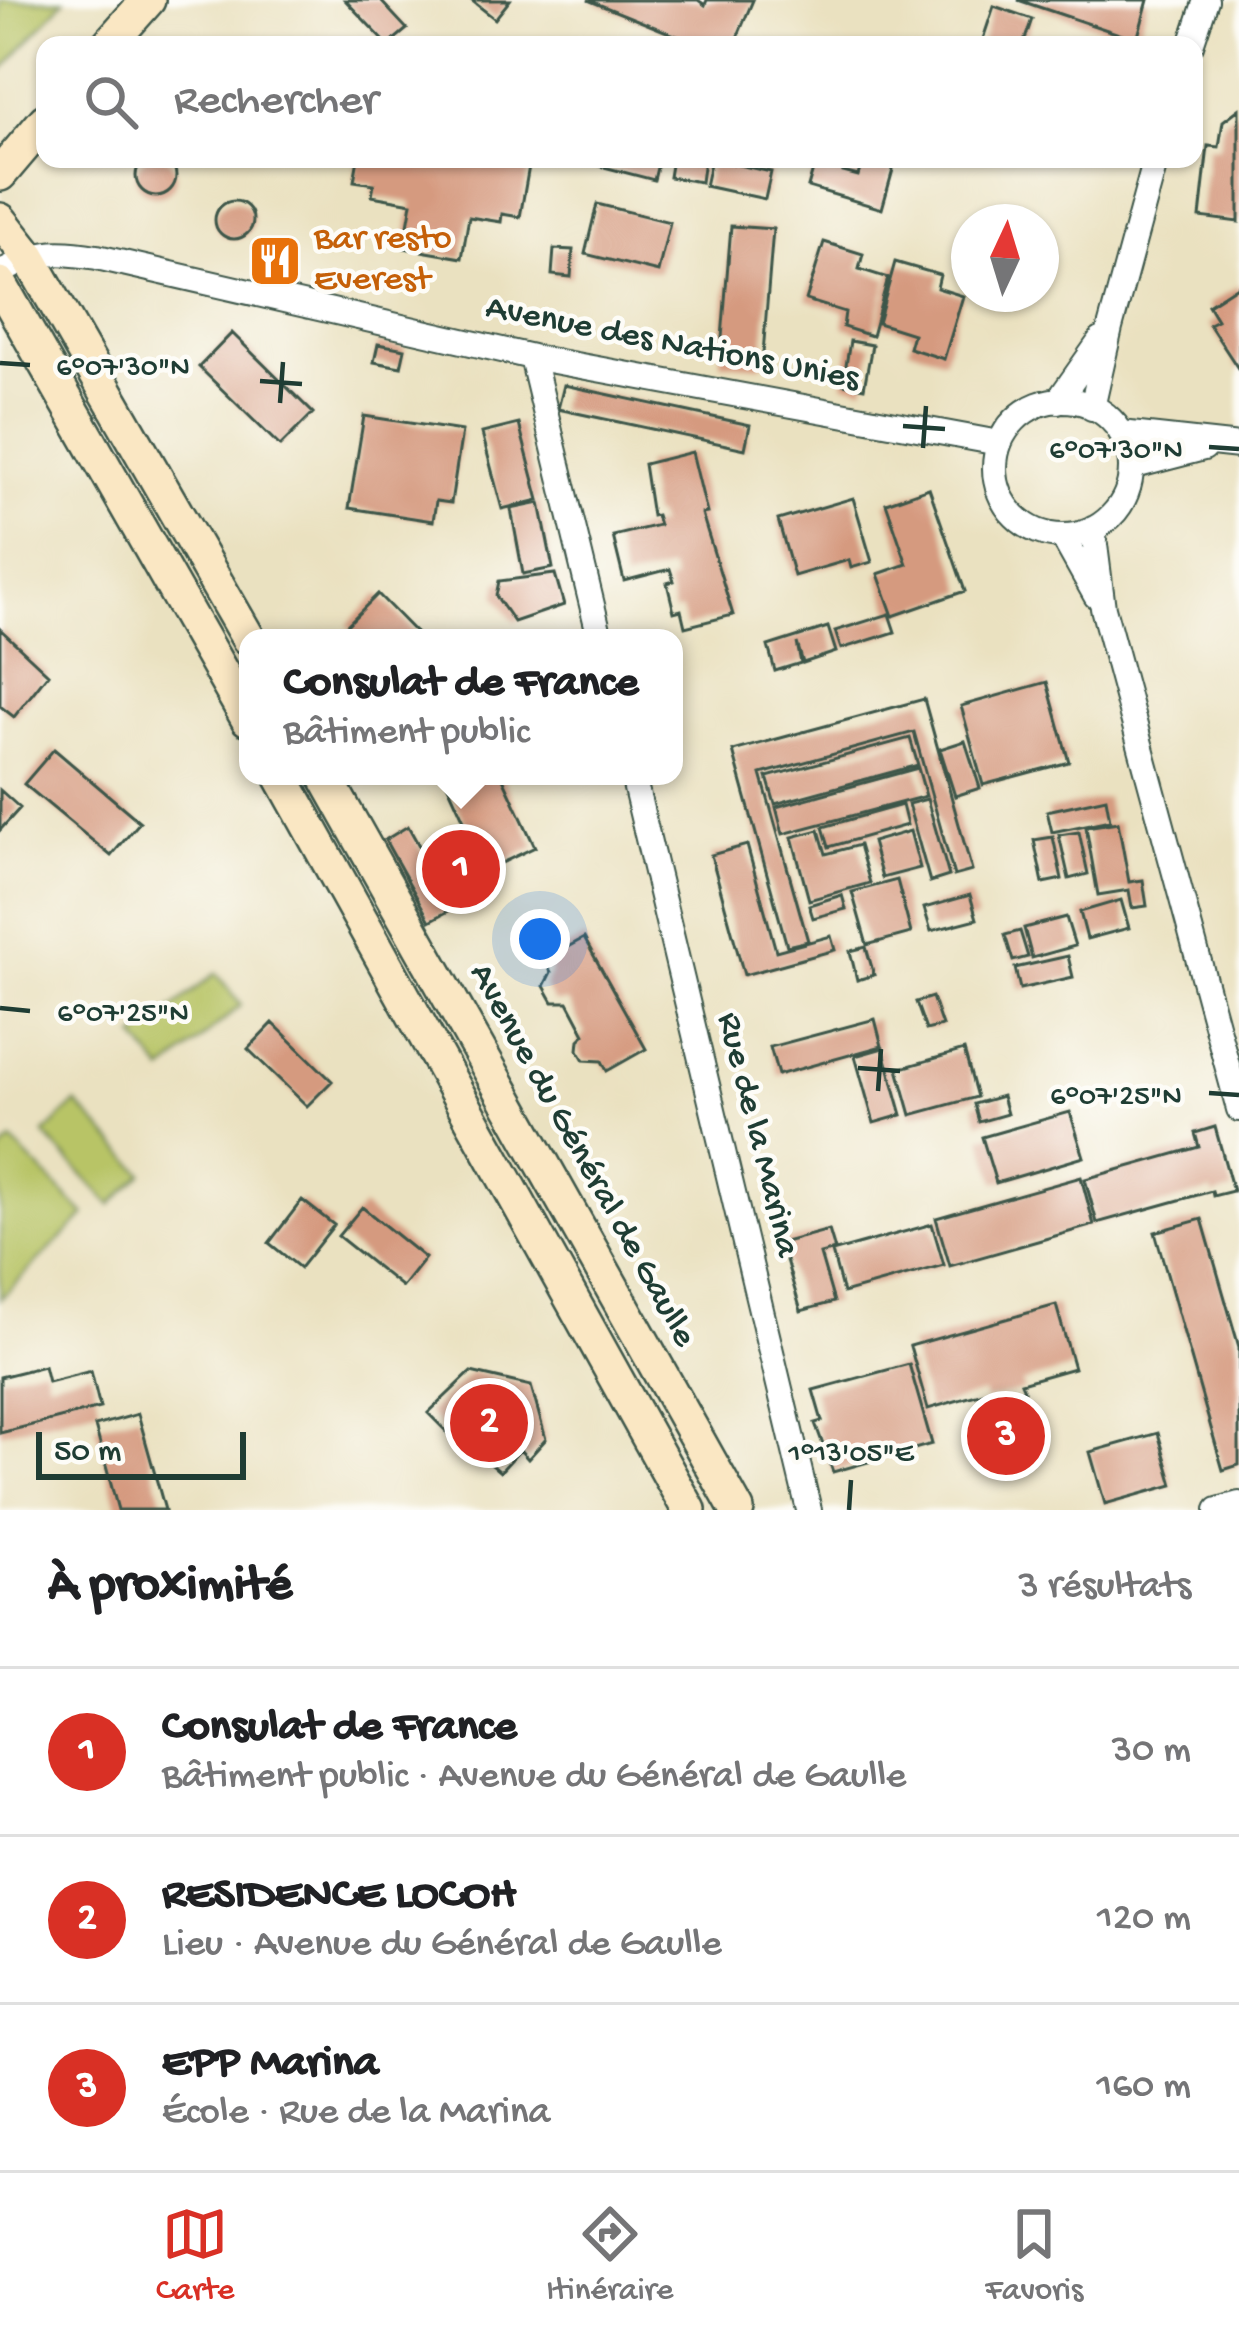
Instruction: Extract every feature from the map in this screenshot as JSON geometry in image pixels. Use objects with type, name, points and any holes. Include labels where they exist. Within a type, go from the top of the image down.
[{"type":"street","points":[[117,36],[148,0]]},
{"type":"street","points":[[1194,36],[1206,0]]},
{"type":"street","points":[[0,175],[36,132]]},
{"type":"street","points":[[1092,408],[1154,168]]},
{"type":"street","points":[[0,220],[15,265],[242,629]]},
{"type":"street","name":"Avenue des Nations Unies","points":[[15,265],[57,250],[97,257],[532,357],[911,429],[997,455]]},
{"type":"street","points":[[0,284],[239,703]]},
{"type":"street","points":[[1058,401],[1110,328]]},
{"type":"street","points":[[532,357],[598,629]]},
{"type":"street","points":[[1058,401],[1092,408],[1121,433],[1131,467],[1121,503],[1093,530],[1063,537],[1028,527],[1003,501],[997,455],[1022,414],[1058,401]]},
{"type":"street","points":[[1121,433],[1231,445]]},
{"type":"street","points":[[1131,467],[1231,445]]},
{"type":"street","points":[[1093,530],[1102,608],[1239,1109]]},
{"type":"street","points":[[1063,537],[1102,608]]},
{"type":"street","points":[[285,785],[689,1510]]},
{"type":"street","name":"Avenue du Général de Gaulle","points":[[330,785],[737,1510]]},
{"type":"street","name":"Rue de la Marina","points":[[635,785],[809,1510]]},
{"type":"street","points":[[330,863],[361,842]]},
{"type":"street","points":[[366,928],[398,908]]},
{"type":"street","points":[[1218,1510],[1239,1504]]},
{"type":"green space","points":[[0,0],[64,0],[0,73]]},
{"type":"green space","points":[[216,973],[241,1005],[164,1072],[136,1038]]},
{"type":"green space","points":[[76,1103],[143,1173],[111,1205],[44,1134]]},
{"type":"green space","points":[[12,1141],[85,1215],[0,1299],[0,1152]]},
{"type":"building","points":[[345,0],[380,0],[407,29],[399,36],[379,36]]},
{"type":"building","points":[[471,0],[510,0],[495,19]]},
{"type":"building","points":[[588,0],[698,0],[705,5],[707,0],[753,0],[738,36],[677,36]]},
{"type":"building","points":[[1018,0],[1148,0],[1138,36],[1125,36]]},
{"type":"building","points":[[994,6],[1032,19],[1026,36],[984,36]]},
{"type":"building","points":[[1239,109],[1239,222],[1200,217],[1208,146],[1219,147],[1223,121]]},
{"type":"building","points":[[137,168],[175,168],[175,184],[164,195],[148,195],[137,184]]},
{"type":"building","points":[[356,168],[529,168],[520,217],[502,214],[501,222],[469,217],[462,258],[404,248],[412,203],[372,196],[374,184],[354,181]]},
{"type":"building","points":[[608,168],[657,168],[654,180]]},
{"type":"building","points":[[670,168],[703,168],[701,182],[669,177]]},
{"type":"building","points":[[709,168],[771,172],[765,199],[705,186]]},
{"type":"building","points":[[813,168],[844,168],[843,172],[858,176],[860,168],[893,168],[882,209],[808,187]]},
{"type":"building","points":[[234,201],[247,207],[253,220],[247,233],[234,239],[221,233],[215,220],[221,207]]},
{"type":"building","points":[[597,204],[670,222],[658,272],[585,254]]},
{"type":"building","points":[[731,226],[773,229],[762,366],[720,363]]},
{"type":"building","points":[[824,242],[863,254],[859,269],[888,278],[872,336],[843,327],[845,312],[806,300]]},
{"type":"building","points":[[554,249],[573,250],[571,277],[552,275]]},
{"type":"building","points":[[895,262],[940,275],[937,288],[951,292],[951,312],[958,312],[944,359],[909,348],[913,334],[878,323]]},
{"type":"building","points":[[1239,285],[1239,370],[1209,324],[1217,320],[1208,305]]},
{"type":"building","points":[[232,333],[313,413],[280,446],[199,367]]},
{"type":"building","points":[[850,341],[872,345],[864,388],[843,384]]},
{"type":"building","points":[[378,344],[405,349],[401,367],[374,362]]},
{"type":"building","points":[[564,385],[750,425],[745,449],[558,409]]},
{"type":"building","points":[[364,416],[462,431],[451,503],[436,501],[433,521],[349,508]]},
{"type":"building","points":[[519,424],[539,500],[502,509],[482,433]]},
{"type":"building","points":[[692,452],[707,513],[702,514],[733,615],[685,627],[681,610],[674,612],[667,583],[674,581],[670,569],[624,581],[613,536],[659,525],[656,515],[652,516],[644,464]]},
{"type":"building","points":[[929,488],[965,591],[893,616],[878,574],[907,564],[886,503]]},
{"type":"building","points":[[853,498],[872,562],[851,568],[849,560],[794,576],[778,520]]},
{"type":"building","points":[[540,503],[553,568],[523,574],[511,509]]},
{"type":"building","points":[[555,574],[564,605],[514,622],[496,596],[499,581]]},
{"type":"building","points":[[378,594],[412,629],[351,629],[347,625]]},
{"type":"building","points":[[889,614],[895,632],[841,649],[835,631]]},
{"type":"building","points":[[828,627],[836,652],[803,663],[797,643],[801,663],[775,671],[768,646]]},
{"type":"building","points":[[0,629],[48,674],[14,717],[0,706]]},
{"type":"building","points":[[1047,682],[1069,762],[983,785],[961,706]]},
{"type":"building","points":[[924,699],[972,871],[954,876],[914,732],[761,774],[808,941],[787,946],[733,751]]},
{"type":"building","points":[[910,738],[918,765],[775,804],[767,777]]},
{"type":"building","points":[[965,741],[980,788],[955,796],[940,749]]},
{"type":"building","points":[[54,749],[140,822],[111,856],[24,784]]},
{"type":"building","points":[[918,768],[926,796],[783,834],[776,807]]},
{"type":"building","points":[[448,785],[506,785],[535,847],[493,867],[485,854],[467,852],[463,841],[468,829]]},
{"type":"building","points":[[0,790],[20,808],[0,830]]},
{"type":"building","points":[[1106,798],[1110,820],[1052,832],[1047,811]]},
{"type":"building","points":[[927,799],[949,876],[930,882],[908,804]]},
{"type":"building","points":[[902,805],[907,825],[829,847],[823,827]]},
{"type":"building","points":[[1118,822],[1129,882],[1143,880],[1147,906],[1132,908],[1129,890],[1098,895],[1086,827]]},
{"type":"building","points":[[408,826],[454,908],[430,921],[385,840]]},
{"type":"building","points":[[819,830],[826,854],[859,845],[870,883],[809,900],[792,837]]},
{"type":"building","points":[[910,831],[920,868],[882,878],[872,842]]},
{"type":"building","points":[[1079,832],[1088,874],[1069,879],[1059,835]]},
{"type":"building","points":[[1053,837],[1062,879],[1043,883],[1034,840]]},
{"type":"building","points":[[747,845],[776,951],[831,936],[835,950],[744,975],[711,855]]},
{"type":"building","points":[[897,880],[911,933],[867,945],[852,892]]},
{"type":"building","points":[[842,895],[846,909],[813,918],[809,905]]},
{"type":"building","points":[[970,895],[977,919],[931,931],[924,908]]},
{"type":"building","points":[[1121,900],[1129,928],[1087,939],[1080,912]]},
{"type":"building","points":[[1066,917],[1075,946],[1032,958],[1024,928]]},
{"type":"building","points":[[1020,931],[1028,957],[1013,961],[1005,935]]},
{"type":"building","points":[[584,938],[646,1049],[607,1071],[602,1061],[584,1060],[578,1050],[585,1034],[568,1002],[553,1002],[544,986],[551,972],[544,960]]},
{"type":"building","points":[[866,947],[874,975],[857,980],[850,951]]},
{"type":"building","points":[[1068,956],[1073,977],[1020,989],[1015,968]]},
{"type":"building","points":[[932,997],[942,1026],[926,1030],[916,1002]]},
{"type":"building","points":[[875,1019],[882,1046],[778,1075],[770,1047]]},
{"type":"building","points":[[273,1023],[332,1081],[307,1106],[248,1049]]},
{"type":"building","points":[[883,1048],[902,1115],[874,1123],[855,1056]]},
{"type":"building","points":[[964,1050],[977,1097],[911,1115],[898,1069]]},
{"type":"building","points":[[1002,1096],[1007,1114],[979,1122],[974,1104]]},
{"type":"building","points":[[1070,1112],[1084,1157],[996,1183],[982,1137]]},
{"type":"building","points":[[1215,1127],[1233,1191],[1213,1196],[1212,1191],[1097,1223],[1085,1179],[1199,1147],[1195,1133]]},
{"type":"building","points":[[1081,1177],[1094,1225],[950,1266],[936,1218]]},
{"type":"building","points":[[302,1200],[334,1225],[300,1268],[269,1243]]},
{"type":"building","points":[[362,1207],[425,1258],[402,1287],[338,1236]]},
{"type":"building","points":[[1202,1219],[1239,1347],[1239,1465],[1223,1470],[1155,1232]]},
{"type":"building","points":[[932,1224],[944,1265],[843,1293],[832,1252]]},
{"type":"building","points":[[829,1230],[835,1250],[820,1254],[834,1302],[801,1311],[781,1243]]},
{"type":"building","points":[[1056,1305],[1074,1368],[1021,1383],[1024,1390],[985,1400],[983,1393],[928,1409],[910,1346]]},
{"type":"building","points":[[909,1364],[932,1444],[833,1472],[815,1423],[822,1421],[813,1390]]},
{"type":"building","points":[[44,1366],[48,1382],[91,1371],[100,1408],[0,1433],[0,1377]]},
{"type":"building","points":[[471,1372],[531,1386],[546,1439],[528,1459],[520,1450],[500,1472],[470,1446],[467,1452],[428,1413]]},
{"type":"building","points":[[138,1414],[165,1510],[118,1510],[95,1426]]},
{"type":"building","points":[[1158,1433],[1173,1485],[1105,1504],[1090,1452]]},
{"type":"place","name":"Bar resto Everest","points":[[275,261]]},
{"type":"place","name":"Consulat de France","points":[[461,869]]},
{"type":"place","name":"RESIDENCE LOCOH","points":[[489,1423]]},
{"type":"place","name":"EPP Marina","points":[[1006,1436]]}]
